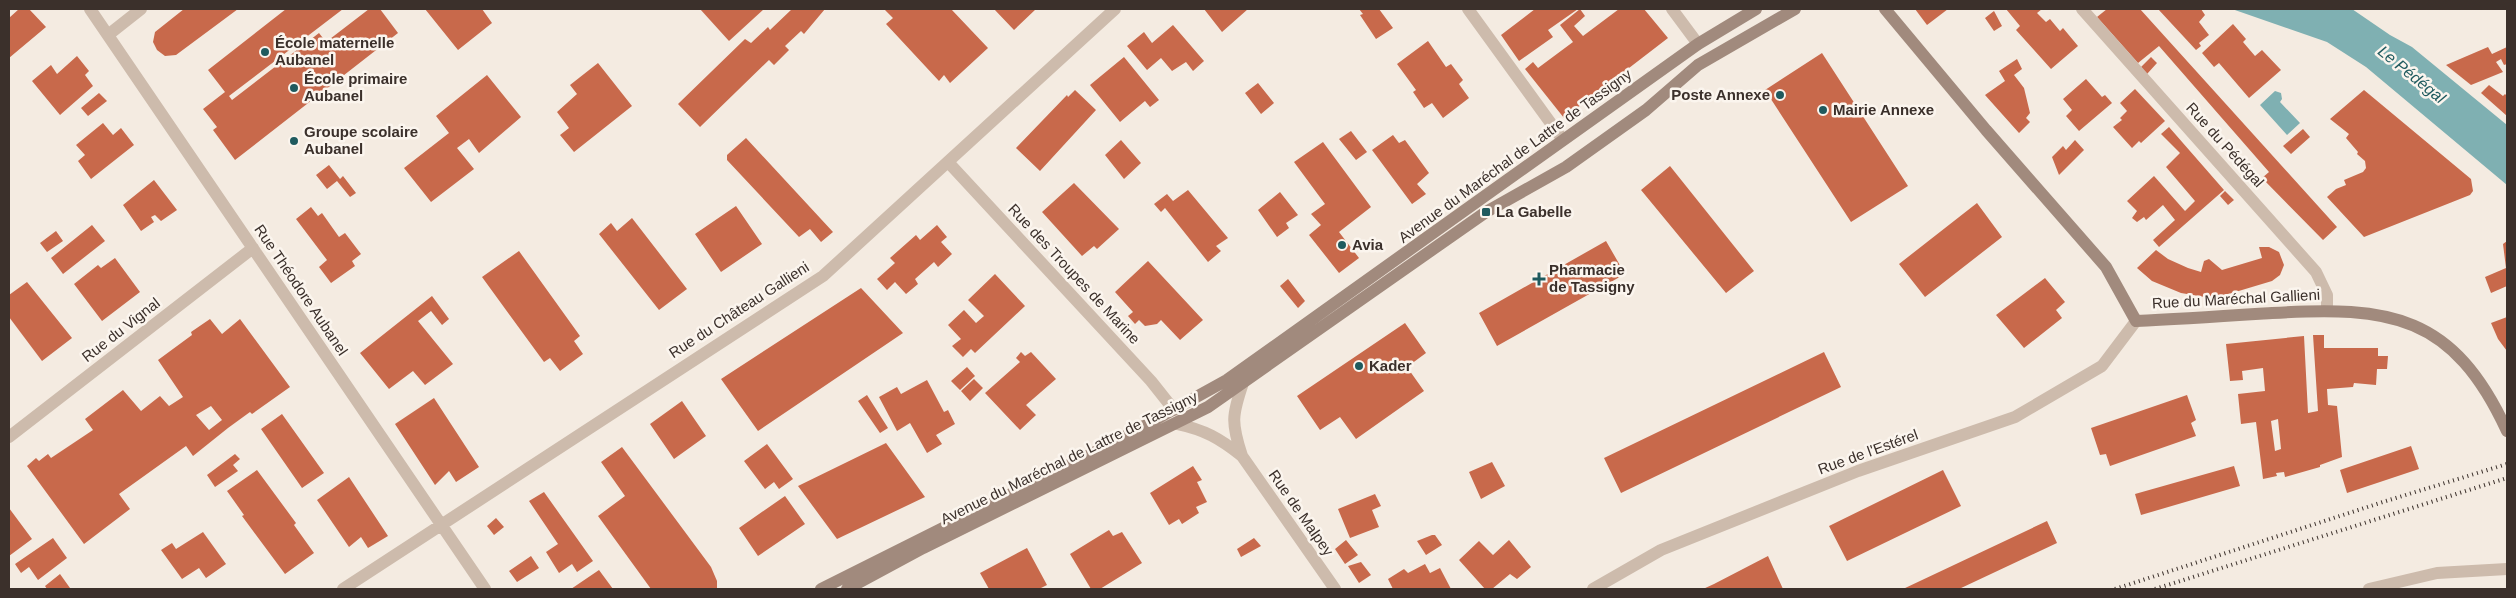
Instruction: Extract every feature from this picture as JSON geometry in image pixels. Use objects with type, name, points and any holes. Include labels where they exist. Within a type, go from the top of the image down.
[{"type":"main road","name":"Avenue du Maréchal de Lattre de Tassigny","points":[[821,589],[1174,410],[1250,366],[1698,44],[1756,9]]},
{"type":"main road","name":"Avenue du Maréchal de Lattre de Tassigny","points":[[847,589],[923,548],[1208,407],[1486,212],[1566,167],[1646,110],[1698,65],[1795,9]]},
{"type":"main road","name":"Rue du Maréchal Gallieni","points":[[1886,9],[1986,130],[2106,267],[2136,321],[2327,310],[2385,315],[2412,325],[2454,351],[2472,370],[2493,400],[2507,431]]},
{"type":"street","name":"Rue Théodore Aubanel","points":[[90,9],[485,589]]},
{"type":"street","points":[[108,35],[141,9]]},
{"type":"street","name":"Rue du Château Gallieni","points":[[343,589],[823,276],[1115,9]]},
{"type":"street","points":[[1468,9],[1563,140]]},
{"type":"street","points":[[1672,9],[1698,44]]},
{"type":"street","name":"Rue du Pédégal","points":[[2082,9],[2316,272],[2327,295],[2327,310]]},
{"type":"street","name":"Rue des Troupes de Marine","points":[[948,162],[1151,381],[1174,410]]},
{"type":"street","name":"Rue du Vignal","points":[[9,437],[253,248]]},
{"type":"street","name":"Rue de l'Estérel","points":[[1593,589],[1661,550],[1858,471],[2015,417],[2102,366],[2136,321]]},
{"type":"street","name":"Rue de Malpey","points":[[1243,383],[1235,405],[1233,429],[1242,456],[1334,589]]},
{"type":"street","name":"Rue de Malpey","points":[[1177,424],[1202,429],[1222,440],[1242,456]]},
{"type":"street","points":[[2368,589],[2437,573],[2507,569]]},
{"type":"water","name":"Le Pédégal","points":[[2232,9],[2352,9],[2390,35],[2412,47],[2507,125],[2507,185],[2366,67],[2327,42]]},
{"type":"water","points":[[2275,91],[2281,93],[2282,99],[2280,102],[2300,123],[2287,135],[2260,105]]},
{"type":"building","points":[[19,9],[29,9],[46,27],[9,58],[9,18]]},
{"type":"building","points":[[184,9],[238,9],[176,55],[165,56],[157,50],[153,42],[155,32]]},
{"type":"building","points":[[286,9],[343,9],[229,96],[232,100],[319,33],[326,42],[369,9],[380,9],[398,33],[235,160],[213,130],[217,127],[203,109],[225,92],[208,70]]},
{"type":"building","points":[[425,9],[482,9],[492,23],[458,50]]},
{"type":"building","points":[[700,9],[764,9],[729,41]]},
{"type":"building","points":[[792,9],[825,9],[804,34],[801,31],[785,46],[789,50],[774,65],[769,60],[700,127],[678,104],[745,39],[751,43],[768,27],[770,30]]},
{"type":"building","points":[[884,9],[951,9],[988,48],[950,83],[944,75],[939,81],[886,24],[893,18]]},
{"type":"building","points":[[994,9],[1036,9],[1014,30]]},
{"type":"building","points":[[1204,9],[1248,9],[1222,32]]},
{"type":"building","points":[[1359,9],[1379,9],[1393,28],[1376,39],[1360,15],[1363,14]]},
{"type":"building","points":[[1535,9],[1578,9],[1548,30],[1553,37],[1519,61],[1501,35]]},
{"type":"building","points":[[1580,9],[1585,16],[1574,26],[1583,36],[1619,9],[1644,9],[1668,38],[1564,118],[1525,69],[1533,62],[1538,68],[1573,42],[1560,25]]},
{"type":"building","points":[[1915,9],[1948,9],[1927,25]]},
{"type":"building","points":[[2006,9],[2042,9],[2037,13],[2046,22],[2050,19],[2060,31],[2063,28],[2078,46],[2051,69],[2016,30],[2020,26]]},
{"type":"building","points":[[2107,9],[2140,9],[2337,227],[2323,240],[2262,178],[2269,172],[2159,46],[2138,63],[2097,17]]},
{"type":"building","points":[[2158,9],[2201,9],[2205,15],[2199,22],[2209,35],[2199,43],[2201,46],[2196,50]]},
{"type":"building","points":[[1994,11],[2002,26],[1994,31],[1985,18]]},
{"type":"building","points":[[2233,24],[2246,39],[2243,42],[2255,56],[2262,50],[2281,70],[2249,98],[2219,63],[2214,67],[2202,53]]},
{"type":"building","points":[[1173,25],[1204,61],[1193,71],[1186,62],[1172,71],[1161,58],[1147,70],[1127,46],[1144,32],[1152,43]]},
{"type":"building","points":[[1428,41],[1446,67],[1451,64],[1463,80],[1459,84],[1469,98],[1443,118],[1432,103],[1424,108],[1413,92],[1416,90],[1397,64]]},
{"type":"building","points":[[2488,47],[2492,54],[2507,47],[2507,64],[2504,65],[2501,59],[2496,62],[2503,72],[2471,85],[2446,65]]},
{"type":"building","points":[[1822,53],[1908,186],[1851,222],[1765,90]]},
{"type":"building","points":[[77,56],[89,71],[85,75],[93,86],[60,115],[32,81],[51,65],[57,74]]},
{"type":"building","points":[[1124,57],[1159,100],[1150,107],[1145,101],[1120,122],[1090,85]]},
{"type":"building","points":[[2151,57],[2157,63],[2147,74],[2141,67]]},
{"type":"building","points":[[2017,59],[2022,69],[2014,75],[2024,88],[2030,113],[2026,118],[2030,122],[2019,133],[1985,95],[2005,81],[1999,71]]},
{"type":"building","points":[[598,63],[632,106],[574,152],[560,135],[569,128],[557,112],[577,94],[570,85]]},
{"type":"building","points":[[487,75],[521,117],[479,153],[469,139],[457,148],[474,169],[431,202],[404,168],[449,133],[436,116]]},
{"type":"building","points":[[2086,79],[2102,97],[2105,95],[2112,103],[2079,131],[2066,116],[2072,110],[2063,99]]},
{"type":"building","points":[[1258,83],[1274,103],[1261,114],[1245,93]]},
{"type":"building","points":[[2489,85],[2503,96],[2505,94],[2507,96],[2507,116],[2481,93]]},
{"type":"building","points":[[2135,89],[2165,121],[2141,143],[2139,141],[2132,148],[2113,127],[2122,120],[2120,118],[2127,111],[2120,103]]},
{"type":"building","points":[[1075,90],[1096,110],[1040,171],[1016,148],[1067,95],[1068,97]]},
{"type":"building","points":[[2364,90],[2471,179],[2473,191],[2470,195],[2364,237],[2327,197],[2336,189],[2346,185],[2344,180],[2363,172],[2366,168],[2365,161],[2357,154],[2358,152],[2346,138],[2349,134],[2330,119]]},
{"type":"building","points":[[99,93],[107,101],[88,116],[81,108]]},
{"type":"building","points":[[103,123],[113,135],[121,128],[134,145],[91,179],[78,161],[85,155],[76,145]]},
{"type":"building","points":[[2169,127],[2224,190],[2159,247],[2153,240],[2175,220],[2163,205],[2146,220],[2144,217],[2137,222],[2132,218],[2137,211],[2127,201],[2154,176],[2185,211],[2195,201],[2166,167],[2180,153],[2161,134]]},
{"type":"building","points":[[2303,129],[2310,137],[2291,154],[2283,146]]},
{"type":"building","points":[[1351,131],[1367,152],[1356,160],[1339,139]]},
{"type":"building","points":[[1393,135],[1399,143],[1405,140],[1429,173],[1417,184],[1426,194],[1412,204],[1372,150]]},
{"type":"building","points":[[746,138],[833,232],[821,242],[810,229],[799,237],[727,160],[727,155]]},
{"type":"building","points":[[1121,140],[1141,163],[1124,179],[1105,155]]},
{"type":"building","points":[[2075,140],[2084,150],[2059,175],[2052,157],[2063,146],[2066,150]]},
{"type":"building","points":[[1323,142],[1371,207],[1339,232],[1359,258],[1339,273],[1309,235],[1321,225],[1311,214],[1325,204],[1294,162]]},
{"type":"building","points":[[329,165],[340,179],[343,176],[356,193],[350,197],[337,181],[327,189],[316,175]]},
{"type":"building","points":[[1670,166],[1754,271],[1726,293],[1641,190]]},
{"type":"building","points":[[154,180],[177,210],[161,221],[155,215],[151,217],[154,222],[141,231],[123,205]]},
{"type":"building","points":[[1074,183],[1119,229],[1097,249],[1094,246],[1082,256],[1042,212]]},
{"type":"building","points":[[1188,190],[1228,238],[1216,246],[1221,251],[1208,262],[1165,208],[1161,212],[1154,204],[1167,194],[1173,201]]},
{"type":"building","points":[[2225,191],[2234,200],[2228,205],[2220,196]]},
{"type":"building","points":[[1280,192],[1298,215],[1286,223],[1289,228],[1277,237],[1258,210]]},
{"type":"building","points":[[1977,203],[2002,237],[1925,297],[1899,264]]},
{"type":"building","points":[[736,206],[762,244],[721,272],[695,234]]},
{"type":"building","points":[[311,207],[318,216],[322,213],[339,237],[345,233],[361,254],[352,261],[355,266],[331,283],[319,267],[327,260],[296,219]]},
{"type":"building","points":[[632,218],[687,289],[659,310],[599,234],[611,223],[617,231]]},
{"type":"building","points":[[92,225],[105,241],[63,274],[51,258]]},
{"type":"building","points":[[937,225],[947,237],[941,242],[952,254],[938,267],[934,262],[915,279],[918,284],[906,294],[895,282],[887,290],[877,279],[895,263],[890,258],[916,235],[920,240]]},
{"type":"building","points":[[56,231],[63,241],[47,252],[40,243]]},
{"type":"building","points":[[1606,241],[1625,274],[1497,346],[1479,313]]},
{"type":"building","points":[[2507,241],[2507,286],[2491,293],[2485,277],[2506,268],[2503,244]]},
{"type":"building","points":[[2259,247],[2269,247],[2279,252],[2284,265],[2280,275],[2272,281],[2211,298],[2181,293],[2152,281],[2137,268],[2156,250],[2168,259],[2201,272],[2204,261],[2209,259],[2222,270],[2262,258]]},
{"type":"building","points":[[519,251],[580,336],[574,341],[583,354],[560,371],[550,358],[544,362],[482,277]]},
{"type":"building","points":[[115,258],[140,292],[102,321],[74,284],[98,265],[101,268]]},
{"type":"building","points":[[1148,261],[1203,320],[1180,340],[1161,320],[1157,324],[1145,326],[1139,320],[1135,324],[1128,316],[1133,312],[1115,292]]},
{"type":"building","points":[[995,274],[1025,306],[975,353],[971,349],[963,357],[952,346],[961,339],[948,325],[964,310],[976,323],[984,316],[968,300]]},
{"type":"building","points":[[2045,278],[2065,302],[2056,310],[2062,318],[2024,348],[1996,315]]},
{"type":"building","points":[[1288,279],[1305,301],[1298,308],[1280,286]]},
{"type":"building","points":[[27,282],[72,338],[42,361],[9,317],[9,295]]},
{"type":"building","points":[[861,288],[903,333],[758,431],[721,379]]},
{"type":"building","points":[[432,296],[449,319],[442,325],[431,311],[418,321],[453,364],[425,385],[413,371],[389,389],[360,353]]},
{"type":"building","points":[[2507,317],[2507,351],[2498,339],[2491,323]]},
{"type":"building","points":[[210,319],[222,334],[240,319],[290,387],[252,414],[250,412],[193,456],[186,446],[119,494],[130,509],[84,544],[27,466],[36,458],[39,461],[48,454],[51,458],[93,430],[85,419],[123,390],[141,411],[160,396],[169,406],[183,397],[158,360],[192,335],[191,332]],"holes":[[[211,406],[222,420],[209,430],[196,415]]]},
{"type":"building","points":[[1405,323],[1426,353],[1407,367],[1424,391],[1356,439],[1340,417],[1320,430],[1297,396]]},
{"type":"building","points":[[2313,335],[2324,335],[2324,348],[2378,348],[2378,356],[2388,356],[2387,369],[2377,369],[2376,385],[2354,383],[2353,387],[2327,389],[2328,405],[2337,406],[2342,457],[2320,465],[2320,467],[2285,477],[2284,472],[2276,473],[2277,476],[2263,479],[2256,422],[2241,424],[2238,394],[2265,391],[2263,368],[2242,371],[2243,380],[2230,381],[2226,344],[2304,336],[2308,413],[2318,411]],"holes":[[[2278,419],[2281,449],[2275,451],[2271,421]]]},
{"type":"building","points":[[1021,352],[1025,356],[1031,352],[1056,379],[1026,405],[1036,415],[1020,430],[985,393],[1020,362],[1016,358]]},
{"type":"building","points":[[1824,352],[1841,387],[1621,493],[1604,458]]},
{"type":"building","points":[[967,367],[975,376],[960,390],[951,381]]},
{"type":"building","points":[[974,379],[983,388],[970,401],[961,391]]},
{"type":"building","points":[[927,380],[944,412],[948,410],[955,424],[936,435],[942,444],[927,453],[910,423],[897,431],[879,397],[897,387],[901,394]]},
{"type":"building","points":[[867,395],[888,428],[880,433],[858,401]]},
{"type":"building","points":[[2187,395],[2196,420],[2191,423],[2196,436],[2110,466],[2106,454],[2100,455],[2091,428]]},
{"type":"building","points":[[434,398],[479,467],[456,482],[449,471],[435,485],[395,424]]},
{"type":"building","points":[[682,401],[706,436],[674,459],[650,424]]},
{"type":"building","points":[[282,414],[324,473],[302,488],[261,429]]},
{"type":"building","points":[[886,443],[925,497],[837,539],[798,486]]},
{"type":"building","points":[[767,444],[793,479],[779,489],[774,482],[765,489],[744,461]]},
{"type":"building","points":[[2411,446],[2419,469],[2347,493],[2340,470]]},
{"type":"building","points":[[622,447],[711,567],[717,581],[717,589],[651,589],[598,516],[625,496],[601,462]]},
{"type":"building","points":[[235,454],[240,459],[233,465],[238,471],[215,487],[207,475]]},
{"type":"building","points":[[1492,462],[1505,486],[1481,499],[1469,472]]},
{"type":"building","points":[[1193,466],[1202,480],[1197,482],[1207,502],[1196,507],[1199,513],[1182,524],[1179,519],[1169,525],[1150,493]]},
{"type":"building","points":[[2234,466],[2240,486],[2141,515],[2135,494]]},
{"type":"building","points":[[257,470],[296,523],[294,525],[314,553],[285,574],[242,516],[244,515],[227,491]]},
{"type":"building","points":[[1943,470],[1961,506],[1847,561],[1829,526]]},
{"type":"building","points":[[349,477],[388,536],[368,548],[361,537],[349,547],[317,500]]},
{"type":"building","points":[[544,492],[593,561],[577,572],[572,564],[559,573],[546,552],[558,544],[529,501]]},
{"type":"building","points":[[1375,494],[1381,506],[1372,510],[1379,527],[1350,538],[1338,509]]},
{"type":"building","points":[[785,496],[805,524],[758,556],[739,528]]},
{"type":"building","points":[[9,508],[32,539],[9,556]]},
{"type":"building","points":[[496,518],[504,527],[494,535],[487,526]]},
{"type":"building","points":[[2047,521],[2057,543],[1959,589],[1903,589]]},
{"type":"building","points":[[1109,530],[1113,536],[1122,532],[1142,563],[1100,589],[1091,589],[1070,554]]},
{"type":"building","points":[[203,532],[226,564],[206,578],[199,568],[182,579],[161,550],[172,543],[176,549]]},
{"type":"building","points":[[1435,535],[1442,545],[1426,555],[1417,541]]},
{"type":"building","points":[[53,538],[67,558],[38,580],[29,567],[21,573],[15,564]]},
{"type":"building","points":[[1254,538],[1261,546],[1241,557],[1237,549]]},
{"type":"building","points":[[1346,540],[1358,555],[1345,564],[1335,549]]},
{"type":"building","points":[[1509,540],[1531,567],[1517,579],[1510,574],[1492,589],[1485,589],[1459,560],[1479,541],[1493,555]]},
{"type":"building","points":[[1027,548],[1047,585],[1039,589],[989,589],[980,573]]},
{"type":"building","points":[[531,556],[539,568],[517,582],[509,571]]},
{"type":"building","points":[[1768,556],[1783,589],[1703,589],[1714,584]]},
{"type":"building","points":[[1361,562],[1371,575],[1359,583],[1348,566]]},
{"type":"building","points":[[1425,564],[1430,573],[1440,568],[1451,589],[1393,589],[1388,579],[1404,569],[1408,573]]},
{"type":"building","points":[[599,570],[613,589],[571,589]]},
{"type":"building","points":[[60,574],[70,588],[47,589],[45,586]]},
{"type":"railway","points":[[2115,589],[2386,501],[2507,464]]},
{"type":"railway","points":[[2155,589],[2507,478]]},
{"type":"place","name":"École maternelle Aubanel","points":[[265,52]]},
{"type":"place","name":"École primaire Aubanel","points":[[294,88]]},
{"type":"place","name":"Poste Annexe","points":[[1780,95]]},
{"type":"place","name":"Mairie Annexe","points":[[1823,110]]},
{"type":"place","name":"Groupe scolaire Aubanel","points":[[294,141]]},
{"type":"place","name":"La Gabelle","points":[[1486,212]]},
{"type":"place","name":"Avia","points":[[1342,245]]},
{"type":"place","name":"Pharmacie de Tassigny","points":[[1539,279]]},
{"type":"place","name":"Kader","points":[[1359,366]]}]
